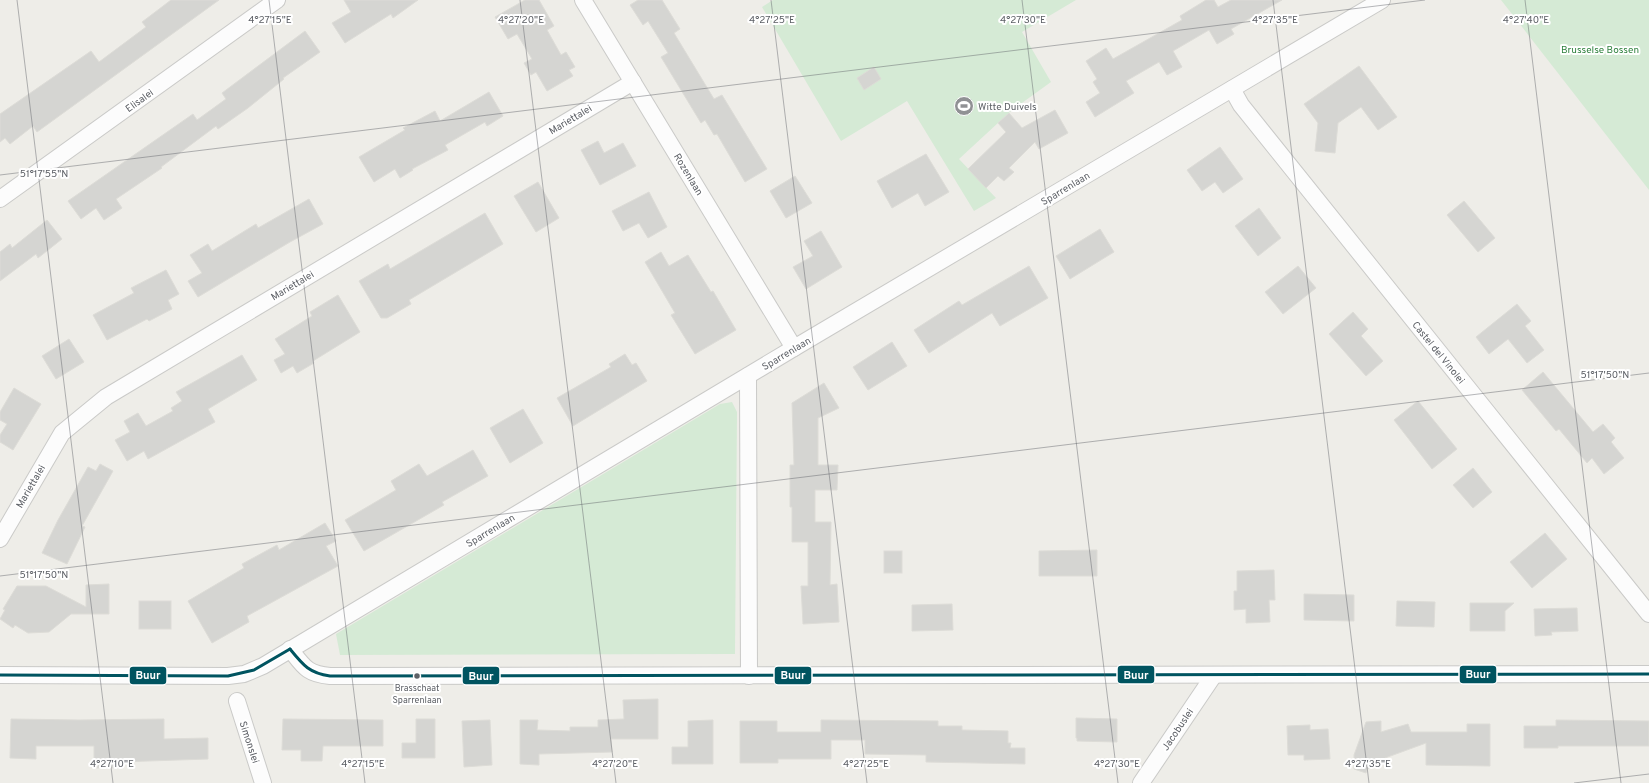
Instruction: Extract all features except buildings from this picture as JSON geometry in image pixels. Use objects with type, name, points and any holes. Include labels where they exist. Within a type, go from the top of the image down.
[{"type":"street","name":"Elisalei","points":[[0,199],[277,0]]},
{"type":"street","name":"Rozenlaan","points":[[583,0],[794,348]]},
{"type":"street","name":"Sparrenlaan","points":[[0,675],[228,676],[244,674],[263,666],[794,348],[1382,0]]},
{"type":"street","name":"Mariettalei","points":[[0,539],[62,433],[106,397],[633,82]]},
{"type":"street","name":"Castel del Vinolei","points":[[1232,89],[1241,105],[1649,614]]},
{"type":"street","points":[[748,376],[749,676]]},
{"type":"street","points":[[290,649],[309,671],[316,675],[330,676],[1649,674]]},
{"type":"street","name":"Jacobuslei","points":[[1141,783],[1214,675]]},
{"type":"street","name":"Simonslei","points":[[237,701],[263,783]]},
{"type":"green space","name":"Witte Duivels","points":[[773,0],[1076,0],[1022,32],[1051,82],[1012,110],[959,159],[996,198],[974,211],[907,101],[841,141],[762,7]]},
{"type":"green space","name":"Brusselse Bossen","points":[[1501,0],[1649,0],[1649,190]]},
{"type":"green space","points":[[732,402],[737,412],[735,654],[340,655],[336,634],[720,404]]},
{"type":"transit line","name":"Buur","points":[[290,649],[307,667],[317,673],[330,676],[1649,674]]},
{"type":"transit line","name":"Buur","points":[[0,675],[228,676],[254,670],[290,649]]},
{"type":"place","name":"Witte Duivels","points":[[964,106]]},
{"type":"place","name":"Brasschaat Sparrenlaan","points":[[417,676]]}]
